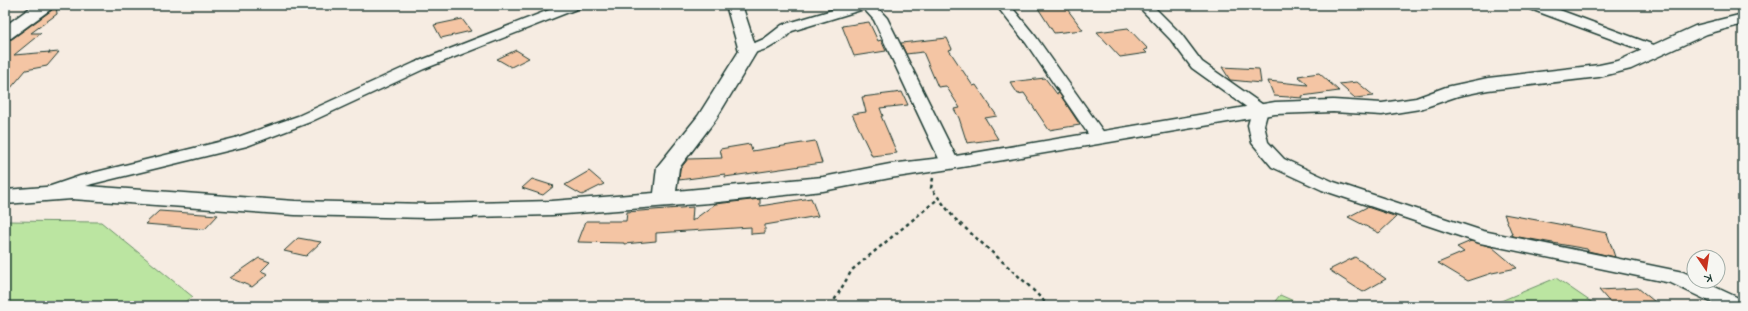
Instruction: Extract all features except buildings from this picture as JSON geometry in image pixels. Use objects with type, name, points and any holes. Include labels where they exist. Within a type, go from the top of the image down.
[{"type":"street","points":[[5,34],[46,5]]},
{"type":"street","points":[[43,194],[86,180],[241,142],[304,119],[419,66],[574,5]]},
{"type":"street","points":[[734,5],[748,51]]},
{"type":"street","points":[[664,200],[668,167],[706,119],[748,51],[757,48],[781,35],[787,28],[863,5]]},
{"type":"street","points":[[867,5],[880,18],[943,164]]},
{"type":"street","points":[[1003,5],[1031,40],[1099,137]]},
{"type":"street","points":[[1144,5],[1176,37],[1197,65],[1260,110]]},
{"type":"street","points":[[1534,5],[1657,51]]},
{"type":"street","points":[[5,197],[72,192],[295,208],[428,211],[552,208],[664,200],[823,184],[890,171],[943,164],[1275,108],[1333,106],[1382,110],[1420,103],[1453,92],[1488,84],[1599,71],[1624,65],[1701,30],[1743,19]]},
{"type":"street","points":[[1260,110],[1256,125],[1260,143],[1278,162],[1328,186],[1480,238],[1676,277],[1737,306]]},
{"type":"path","points":[[943,164],[931,188],[954,218],[1025,282],[1049,306]]},
{"type":"path","points":[[831,306],[852,270],[939,198]]},
{"type":"green space","points":[[5,221],[101,222],[193,297],[178,306],[5,306]]},
{"type":"green space","points":[[1556,278],[1597,306],[1489,306]]},
{"type":"green space","points":[[1280,295],[1305,306],[1271,306]]}]
